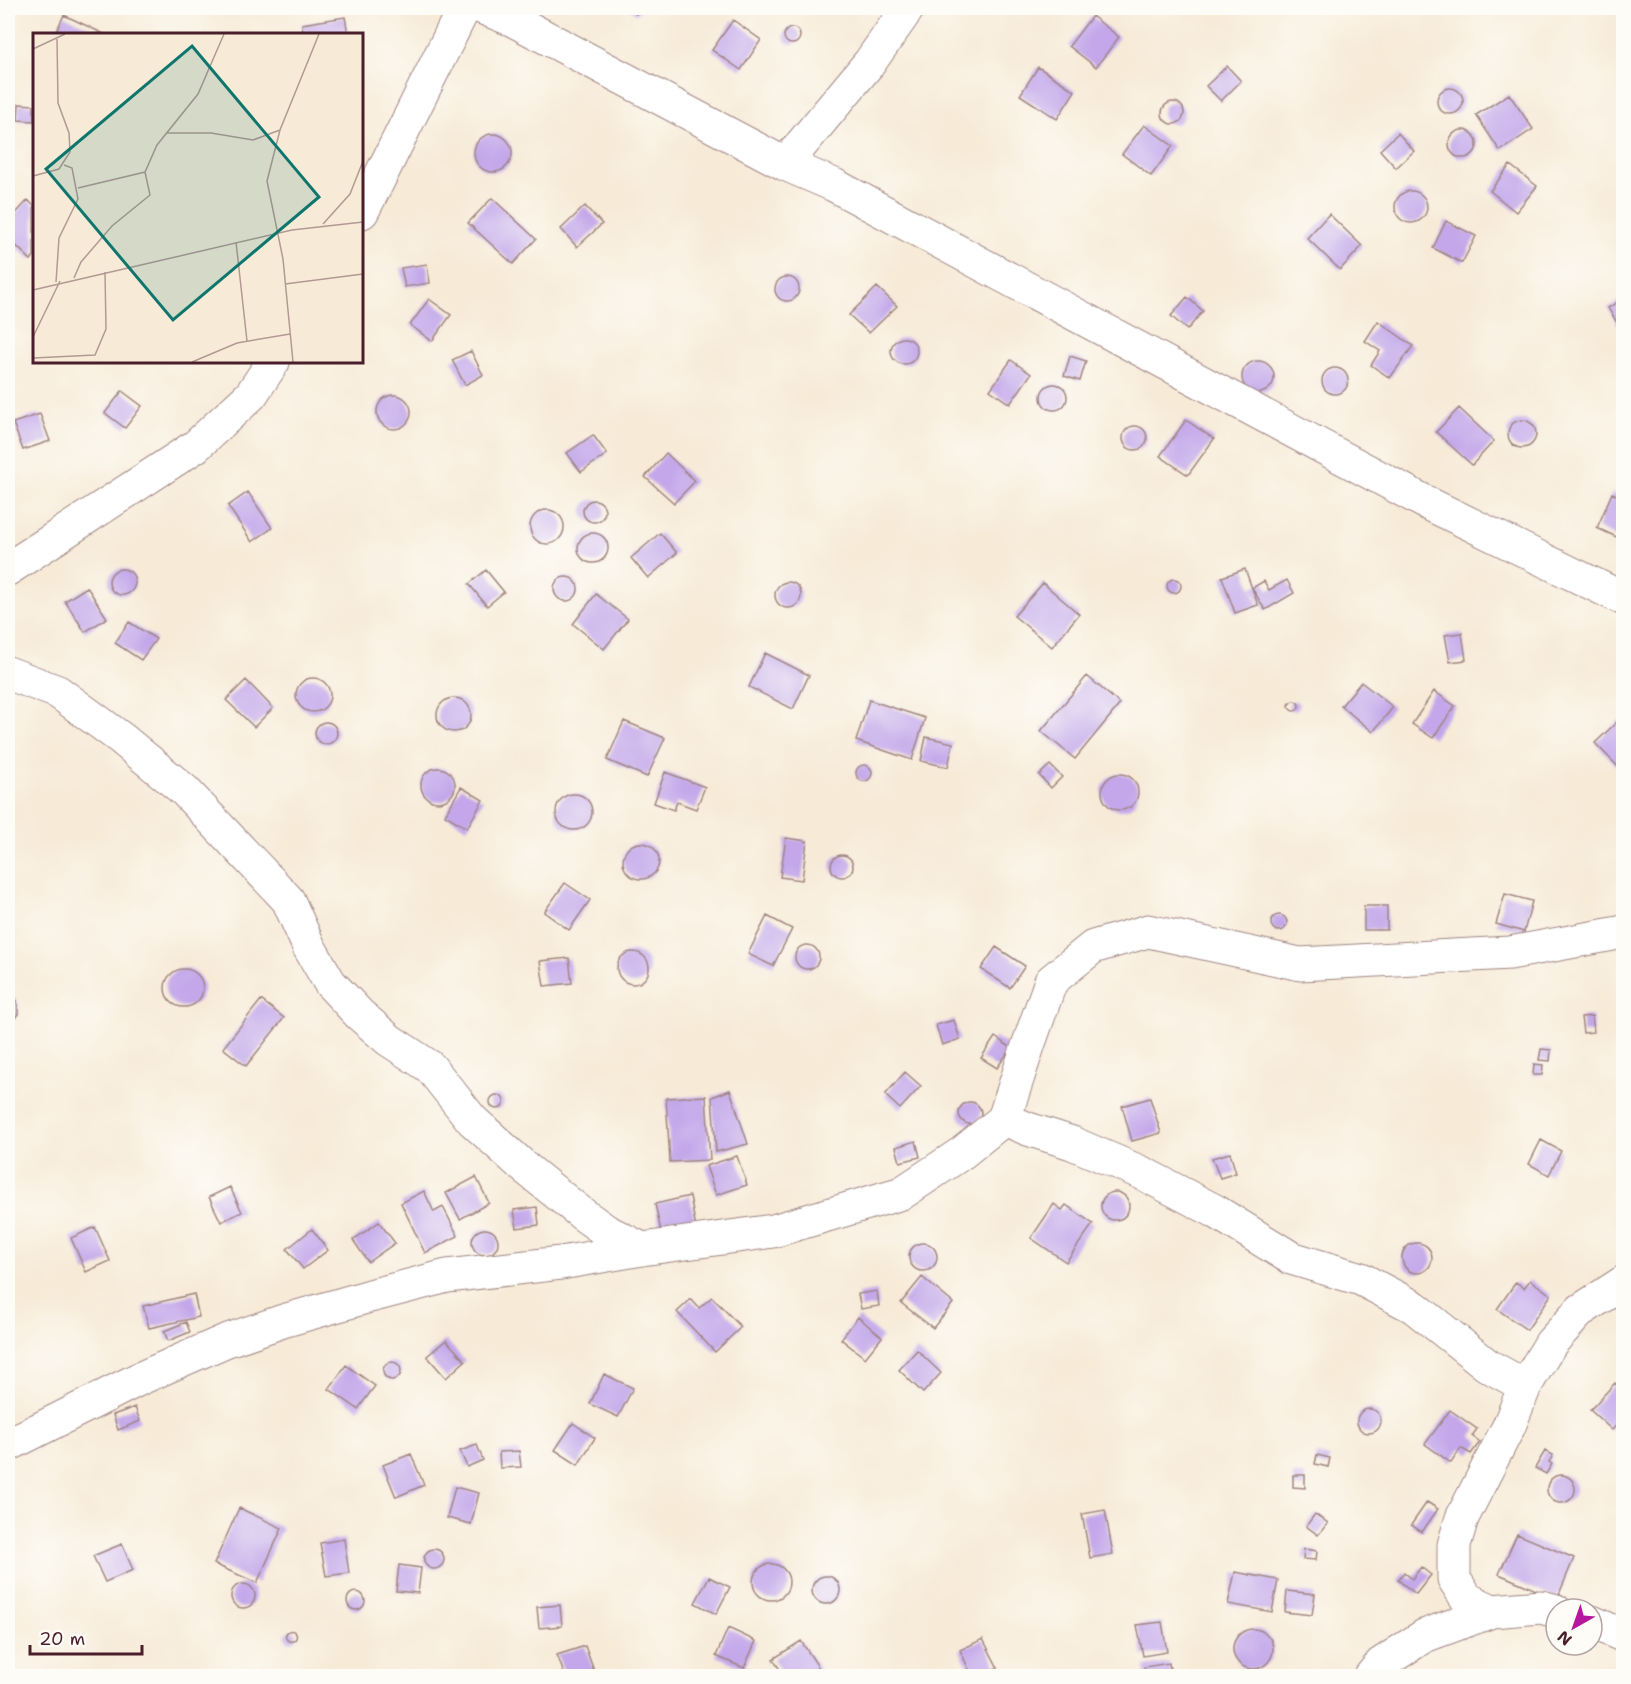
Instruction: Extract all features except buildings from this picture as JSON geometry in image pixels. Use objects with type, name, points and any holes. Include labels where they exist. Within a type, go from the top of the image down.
[{"type":"street","points":[[363,210],[464,8]]},
{"type":"street","points":[[483,8],[513,20],[785,164],[834,185],[1427,503],[1623,599]]},
{"type":"street","points":[[785,164],[870,62],[908,8]]},
{"type":"street","points":[[8,569],[196,446],[251,395],[272,363]]},
{"type":"street","points":[[8,673],[58,692],[122,739],[185,791],[288,900],[309,947],[330,983],[359,1014],[389,1040],[430,1067],[472,1120],[524,1167],[597,1225],[642,1249]]},
{"type":"street","points":[[8,1445],[139,1379],[225,1341],[283,1321],[447,1275],[561,1263],[642,1249],[773,1232],[902,1193],[962,1153],[1004,1119],[1051,981],[1093,946],[1148,931],[1300,964],[1510,953],[1623,932]]},
{"type":"street","points":[[1004,1119],[1072,1143],[1142,1173],[1215,1211],[1291,1258],[1361,1279],[1414,1306],[1487,1365],[1524,1386]]},
{"type":"street","points":[[1492,1611],[1467,1599],[1454,1579],[1454,1545],[1462,1518],[1509,1426],[1524,1386],[1551,1343],[1581,1310],[1623,1282]]},
{"type":"street","points":[[1371,1677],[1381,1664],[1424,1636],[1492,1611],[1544,1608]]},
{"type":"street","points":[[1604,1627],[1623,1636]]}]
